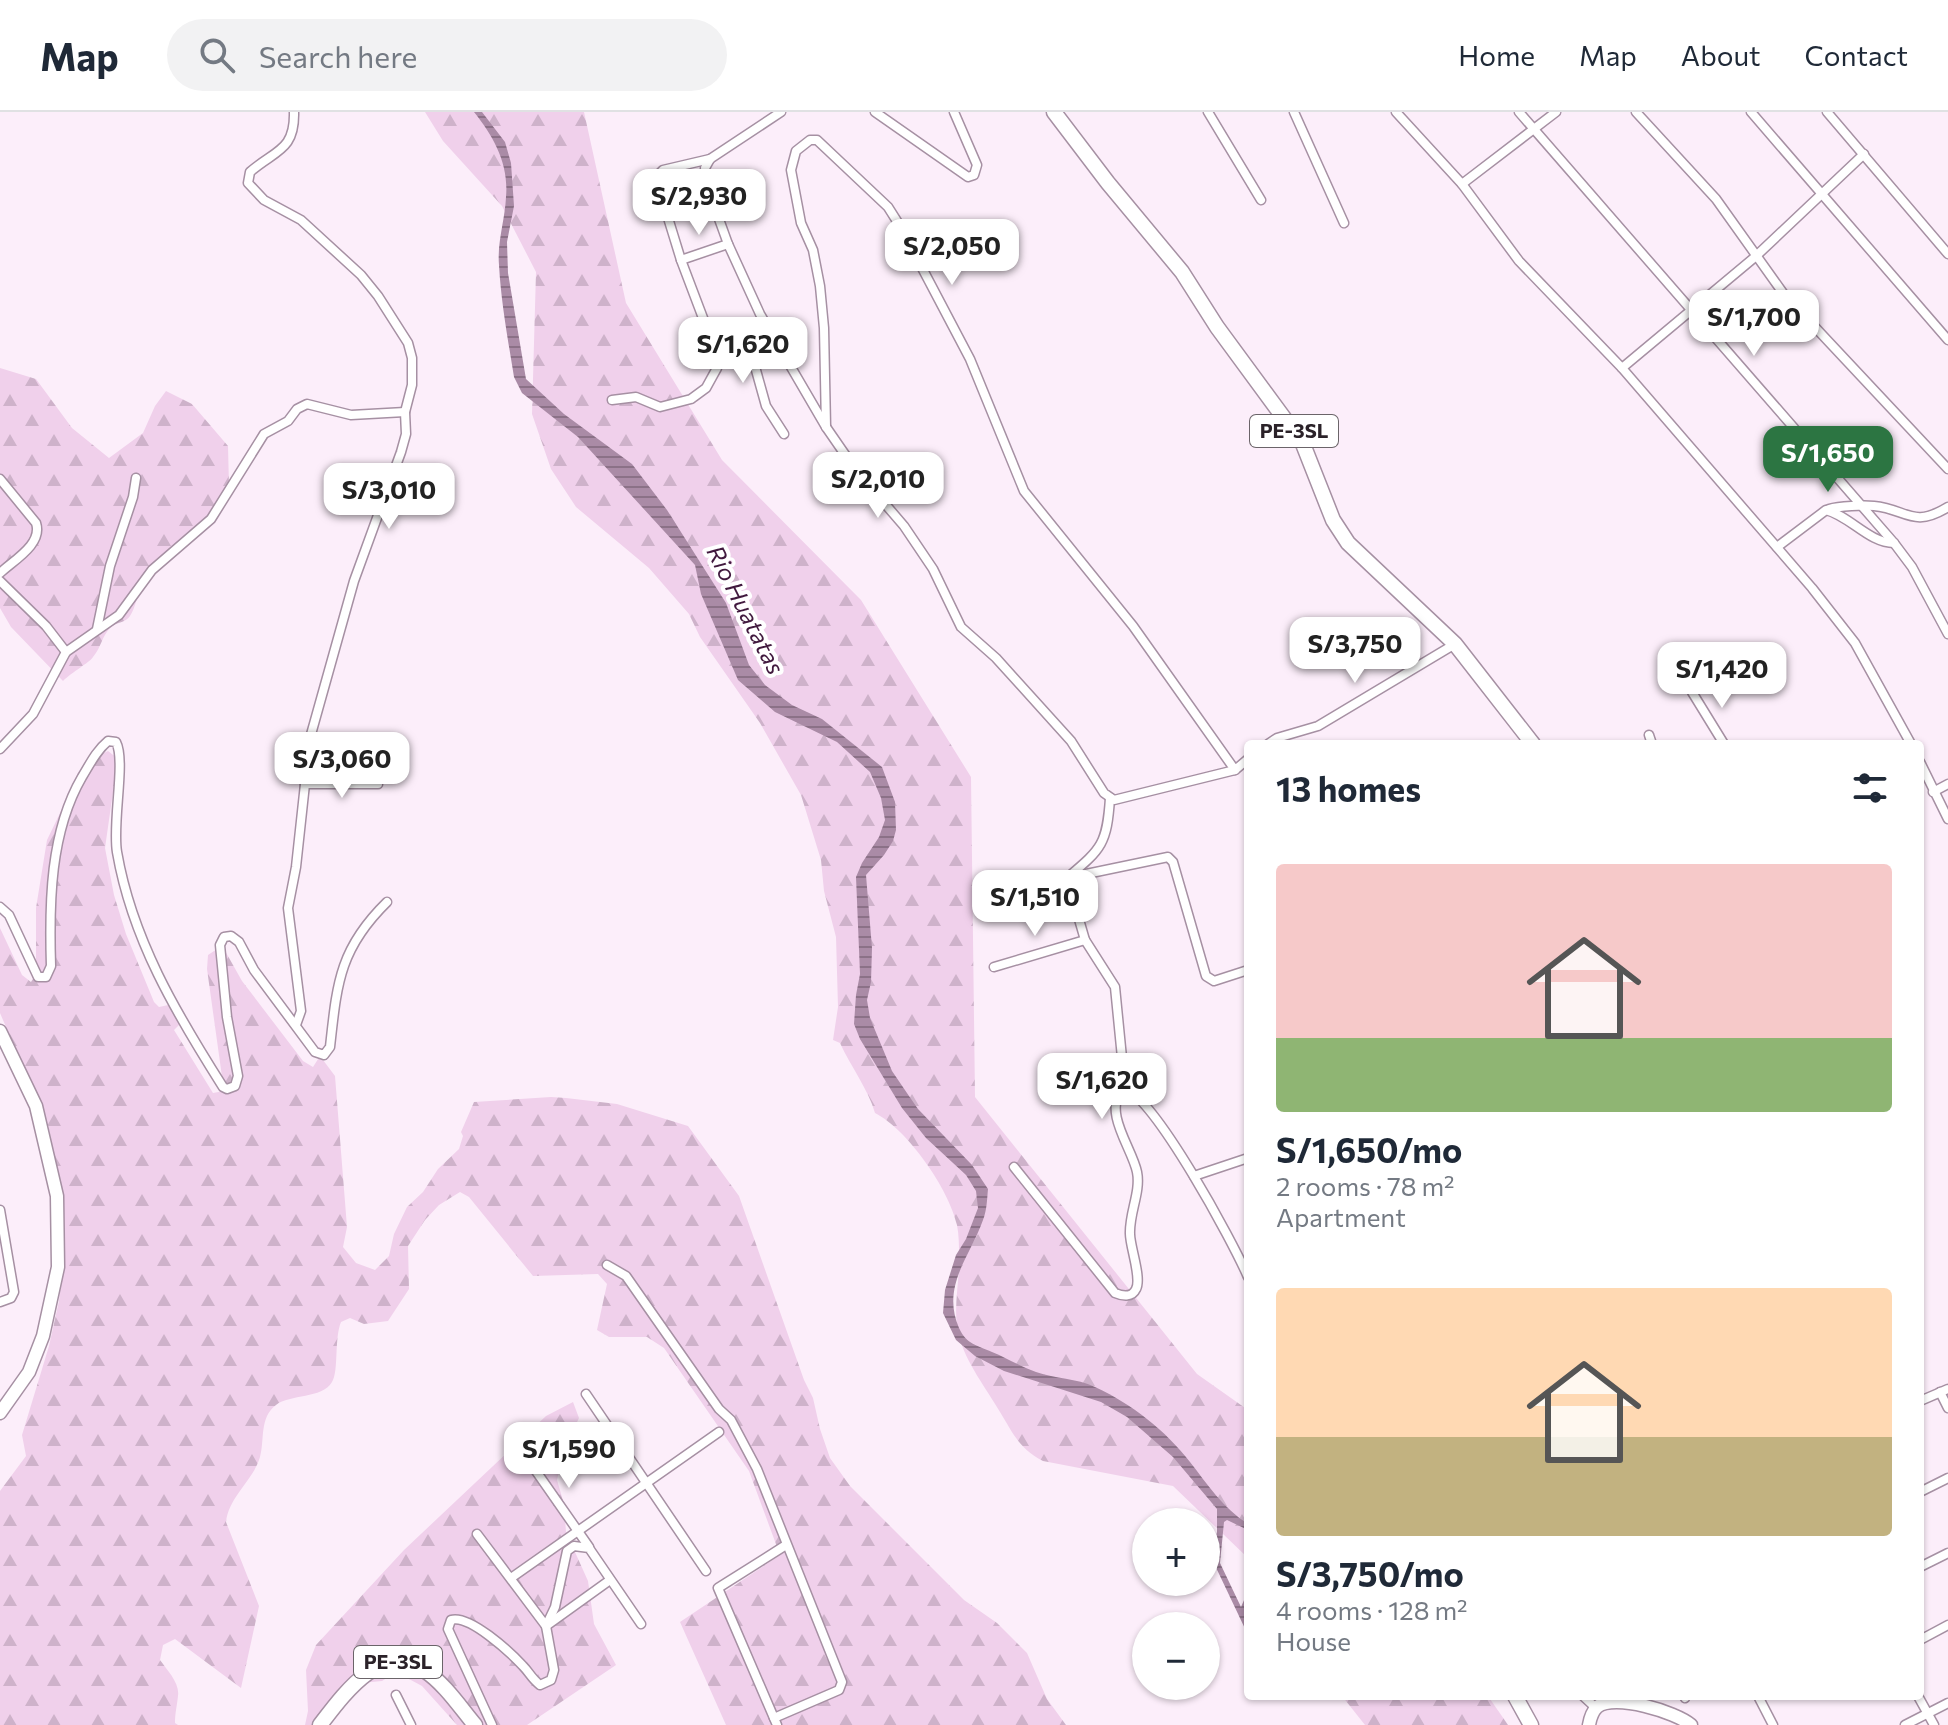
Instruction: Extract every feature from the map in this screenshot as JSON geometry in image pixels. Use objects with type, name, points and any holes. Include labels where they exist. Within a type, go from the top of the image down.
[{"type":"main road","name":"PE-3SL","points":[[1054,112],[1182,272],[1217,327],[1303,444],[1333,520],[1348,543],[1455,644],[1530,740]]},
{"type":"main road","name":"PE-3SL","points":[[320,1725],[371,1669],[392,1661],[408,1662],[423,1669],[475,1725]]},
{"type":"main road","points":[[1517,1700],[1531,1725]]},
{"type":"street","points":[[294,112],[291,139],[285,147],[250,172],[248,183],[264,200],[301,220],[361,275],[408,343],[412,358],[412,385],[405,412],[406,434],[354,581],[314,723],[288,908],[301,1011],[296,1025]]},
{"type":"street","points":[[612,400],[636,397],[660,407],[691,399],[706,388],[714,377],[717,355],[681,260],[657,182],[658,175],[663,170],[710,159],[781,112]]},
{"type":"street","points":[[875,112],[968,177],[974,175],[977,165],[954,112]]},
{"type":"street","points":[[1208,112],[1261,200]]},
{"type":"street","points":[[1294,112],[1344,223]]},
{"type":"street","points":[[1396,112],[1462,184],[1519,261],[1622,368],[1777,547],[1855,643],[1909,740]]},
{"type":"street","points":[[1519,112],[1894,543],[1912,567],[1948,634]]},
{"type":"street","points":[[1462,184],[1556,112]]},
{"type":"street","points":[[1636,112],[1716,199],[1783,293],[1948,469]]},
{"type":"street","points":[[1751,112],[1948,340]]},
{"type":"street","points":[[1827,112],[1948,254]]},
{"type":"street","points":[[826,427],[820,286],[813,250],[801,223],[791,170],[796,151],[810,140],[817,140],[888,207],[970,359],[1024,491],[1133,626],[1235,770]]},
{"type":"street","points":[[1622,368],[1755,257],[1864,154]]},
{"type":"street","points":[[710,159],[705,168],[706,183],[728,244],[775,338],[826,427],[855,469],[904,526],[933,569],[961,627],[996,658],[1071,741],[1110,798]]},
{"type":"street","points":[[681,260],[728,244]]},
{"type":"street","points":[[775,338],[756,355],[754,363],[766,406],[784,434]]},
{"type":"street","points":[[0,749],[33,714],[66,652],[119,615],[152,570],[211,519],[259,439],[288,421],[297,409],[312,404],[351,415],[405,412]]},
{"type":"street","points":[[97,629],[110,566],[133,497],[136,478]]},
{"type":"street","points":[[0,479],[38,529],[34,541],[0,573]]},
{"type":"street","points":[[1777,547],[1826,510],[1837,507],[1874,506],[1922,518],[1933,516],[1948,507]]},
{"type":"street","points":[[1826,510],[1848,519],[1884,543],[1894,543]]},
{"type":"street","points":[[0,581],[46,626],[66,652]]},
{"type":"street","points":[[1274,740],[1318,726],[1455,644]]},
{"type":"street","points":[[1692,692],[1722,740]]},
{"type":"street","points":[[1291,735],[1294,740]]},
{"type":"street","points":[[0,907],[9,915],[38,977],[46,977],[51,966],[53,883],[61,825],[68,800],[92,758],[103,745],[113,740],[119,745],[120,763],[117,849],[137,925],[163,990],[223,1087],[230,1089],[235,1086],[238,1076],[227,1017],[220,945],[224,937],[231,936],[239,942],[254,970],[321,1056],[327,1053],[338,985],[352,944],[387,902]]},
{"type":"street","points":[[1110,798],[1214,777],[1235,770],[1244,762]]},
{"type":"street","points":[[1924,771],[1948,819]]},
{"type":"street","points":[[305,784],[378,784]]},
{"type":"street","points":[[1933,792],[1948,784]]},
{"type":"street","points":[[1067,878],[1098,852],[1107,834],[1110,798]]},
{"type":"street","points":[[1015,893],[1067,878],[1168,857],[1173,862],[1206,976],[1214,981],[1244,971]]},
{"type":"street","points":[[1067,878],[1085,940],[1115,987],[1125,1088],[1144,1103],[1194,1176],[1244,1268]]},
{"type":"street","points":[[994,967],[1085,940]]},
{"type":"street","points":[[0,1031],[36,1106],[57,1196],[58,1267],[43,1336],[29,1372],[0,1413]]},
{"type":"street","points":[[1014,1167],[1115,1293],[1130,1295],[1136,1289],[1137,1281],[1130,1214],[1138,1175],[1118,1117],[1117,1095],[1125,1088]]},
{"type":"street","points":[[1194,1176],[1244,1159]]},
{"type":"street","points":[[0,1210],[14,1292],[5,1302],[0,1302]]},
{"type":"street","points":[[607,1265],[626,1276],[719,1409],[731,1420],[757,1469],[842,1682],[839,1690],[776,1722],[718,1588],[786,1545]]},
{"type":"street","points":[[1924,1399],[1944,1391],[1948,1408]]},
{"type":"street","points":[[586,1394],[706,1571]]},
{"type":"street","points":[[511,1578],[719,1432]]},
{"type":"street","points":[[522,1451],[641,1624]]},
{"type":"street","points":[[1924,1490],[1948,1478]]},
{"type":"street","points":[[477,1534],[546,1626],[554,1670],[551,1680],[540,1685],[524,1667],[471,1623],[460,1617],[451,1620],[448,1624],[451,1635],[492,1725]]},
{"type":"street","points":[[546,1626],[555,1607],[567,1551],[574,1546],[589,1548]]},
{"type":"street","points":[[1924,1565],[1948,1553]]},
{"type":"street","points":[[546,1626],[610,1580]]},
{"type":"street","points":[[1924,1638],[1948,1625]]},
{"type":"street","points":[[396,1695],[411,1725]]},
{"type":"street","points":[[1587,1700],[1596,1708]]},
{"type":"street","points":[[1760,1700],[1773,1725]]},
{"type":"street","points":[[1920,1700],[1934,1725]]},
{"type":"street","points":[[1589,1725],[1596,1708],[1604,1703],[1616,1702],[1651,1707],[1683,1718],[1691,1725]]},
{"type":"street","points":[[1905,1725],[1948,1703]]},
{"type":"green space","points":[[425,112],[584,112],[626,303],[722,460],[861,600],[971,777],[975,1097],[1197,1374],[1244,1407],[1244,1554],[1220,1531],[1220,1508],[1196,1508],[1173,1486],[1043,1461],[1035,1456],[1013,1434],[971,1366],[957,1326],[959,1240],[953,1211],[936,1178],[913,1146],[888,1121],[875,1113],[840,1043],[833,1040],[838,1007],[836,937],[824,891],[821,860],[801,795],[760,723],[700,637],[689,614],[649,568],[576,507],[551,469],[532,414],[536,272],[502,206],[443,141]]},
{"type":"green space","points":[[0,368],[36,379],[72,428],[109,458],[143,433],[155,406],[166,391],[192,404],[228,446],[229,486],[219,509],[143,586],[127,620],[110,628],[91,659],[63,681],[11,627],[0,608]]},
{"type":"green space","points":[[108,751],[117,758],[118,772],[105,848],[114,895],[126,934],[154,1002],[159,1007],[173,1004],[180,1024],[174,1030],[213,1093],[224,1091],[207,969],[208,955],[217,949],[224,949],[242,981],[303,1061],[313,1067],[320,1056],[335,1076],[347,1227],[343,1247],[356,1263],[375,1270],[389,1256],[394,1234],[407,1207],[459,1149],[463,1136],[461,1132],[474,1102],[566,1098],[617,1104],[688,1126],[739,1196],[813,1398],[830,1458],[850,1486],[964,1600],[997,1623],[1027,1653],[1047,1699],[1066,1725],[726,1725],[680,1622],[780,1555],[749,1471],[664,1348],[647,1337],[609,1337],[597,1330],[607,1284],[598,1274],[533,1276],[469,1197],[460,1192],[439,1205],[408,1246],[409,1289],[388,1321],[364,1324],[350,1318],[341,1322],[332,1382],[314,1394],[276,1405],[267,1416],[257,1466],[232,1504],[226,1522],[259,1606],[241,1688],[175,1639],[163,1645],[160,1660],[177,1686],[175,1723],[178,1725],[0,1725],[0,1491],[26,1456],[22,1435],[59,1301],[63,1198],[48,1125],[0,1013],[0,928],[22,975],[31,982],[36,974],[36,908],[47,840],[78,776],[94,758]]},
{"type":"green space","points":[[573,1402],[579,1418],[564,1449],[557,1480],[564,1504],[566,1532],[588,1581],[594,1624],[616,1665],[527,1725],[457,1725],[422,1686],[396,1672],[382,1681],[351,1684],[316,1725],[305,1725],[308,1711],[306,1670],[316,1645],[404,1550],[546,1416]]},
{"type":"green space","points":[[1345,1700],[1491,1700],[1508,1725],[1365,1725]]},
{"type":"shaded area","points":[[474,112],[482,112],[505,142],[511,163],[514,206],[507,242],[508,273],[526,379],[564,414],[632,464],[667,510],[726,603],[749,665],[765,685],[792,705],[822,719],[882,767],[895,802],[896,830],[884,855],[866,875],[872,948],[867,1000],[870,1018],[892,1071],[909,1096],[972,1165],[988,1189],[984,1216],[955,1285],[954,1313],[959,1328],[973,1344],[1025,1368],[1088,1384],[1109,1394],[1159,1429],[1223,1503],[1244,1521],[1244,1528],[1227,1520],[1224,1522],[1220,1563],[1220,1508],[1216,1508],[1173,1457],[1127,1417],[1101,1402],[1004,1371],[975,1356],[956,1340],[943,1313],[945,1290],[956,1255],[978,1208],[976,1191],[966,1175],[926,1138],[902,1108],[854,1024],[860,974],[856,877],[885,820],[881,798],[870,772],[837,742],[775,712],[738,680],[701,594],[695,565],[578,437],[522,393],[514,377],[500,279],[500,239],[506,185],[494,141]]},
{"type":"shaded area","points":[[1220,1563],[1241,1607],[1244,1600],[1244,1627],[1220,1576]]},
{"type":"water label","name":"Rio Huatatas","points":[[745,610]]}]
